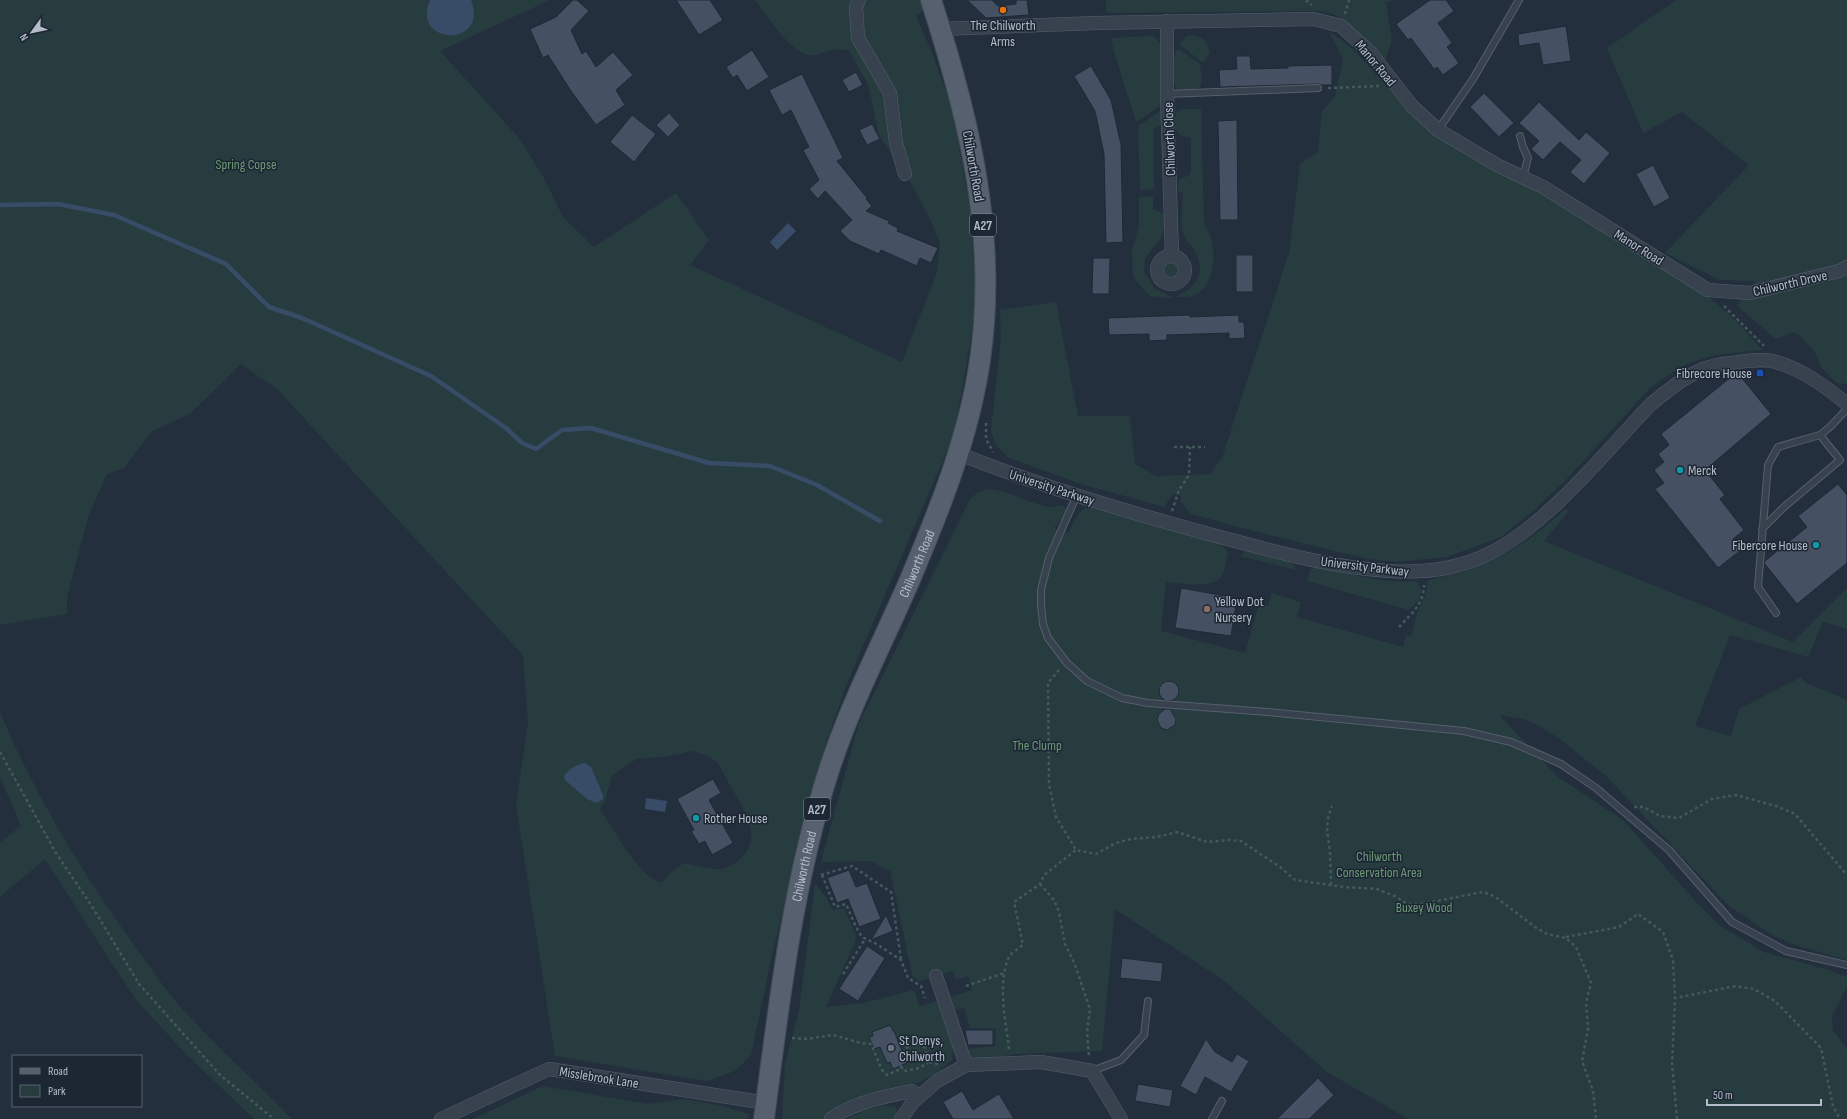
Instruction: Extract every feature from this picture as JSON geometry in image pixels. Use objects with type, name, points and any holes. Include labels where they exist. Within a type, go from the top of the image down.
[{"type":"main road","name":"Chilworth Road","points":[[765,1111],[803,871],[817,808],[838,743],[866,675],[909,581],[942,500],[973,396],[980,363],[986,296],[986,267],[976,168],[954,72],[931,0]]},
{"type":"street","points":[[859,0],[856,7],[858,38],[890,93],[896,143],[905,174]]},
{"type":"street","name":"Manor Road","points":[[941,29],[1167,21],[1314,18],[1341,26],[1370,52],[1412,106],[1438,130],[1497,165],[1543,188],[1708,290]]},
{"type":"street","name":"Chilworth Close","points":[[1167,21],[1167,94],[1172,256]]},
{"type":"street","name":"Chilworth Drove","points":[[1708,290],[1750,293],[1839,271],[1847,267]]},
{"type":"street","name":"University Parkway","points":[[957,453],[1000,470],[1076,496],[1168,523],[1307,558],[1365,569],[1422,571],[1452,567],[1481,557],[1499,548],[1517,536],[1552,508],[1651,404],[1686,378],[1712,366],[1744,361],[1776,362],[1805,375],[1829,389],[1847,404]]},
{"type":"street","points":[[936,976],[966,1066]]},
{"type":"street","points":[[901,1119],[913,1102],[937,1081],[966,1066],[1041,1062],[1092,1071],[1121,1119]]},
{"type":"street","name":"Misslebrook Lane","points":[[441,1119],[549,1069],[765,1111]]},
{"type":"street","points":[[831,1119],[858,1104],[886,1097],[912,1092],[919,1097]]},
{"type":"lane","points":[[1438,130],[1472,79],[1519,0]]},
{"type":"lane","points":[[1167,94],[1318,88]]},
{"type":"lane","points":[[1520,136],[1528,158],[1523,177]]},
{"type":"lane","points":[[1776,613],[1758,587],[1768,465],[1778,447],[1820,435],[1847,409]]},
{"type":"lane","points":[[1762,529],[1784,507],[1840,460],[1820,435]]},
{"type":"lane","points":[[1076,496],[1049,558],[1041,590],[1043,624],[1048,638],[1066,663],[1087,681],[1122,698],[1148,703],[1268,712],[1464,731],[1511,742],[1561,764],[1596,788],[1669,850],[1732,922],[1786,952],[1847,965]]},
{"type":"lane","points":[[1092,1071],[1121,1060],[1144,1035],[1148,1001]]},
{"type":"lane","points":[[1212,1119],[1222,1101]]},
{"type":"path","points":[[1318,88],[1395,86]]},
{"type":"path","points":[[1708,290],[1756,337],[1776,362]]},
{"type":"path","points":[[1174,447],[1205,447]]},
{"type":"path","points":[[1168,523],[1179,490],[1189,475],[1190,447]]},
{"type":"path","points":[[1399,627],[1418,608],[1422,600],[1424,585],[1422,571]]},
{"type":"path","points":[[1066,663],[1048,683],[1049,784],[1056,817],[1076,850],[1096,854],[1116,843],[1131,839],[1157,837],[1177,832],[1207,842],[1229,840],[1241,841],[1280,867],[1294,880],[1377,889],[1396,897],[1407,904],[1421,904],[1483,892],[1494,896],[1535,927],[1547,934],[1566,938],[1619,927],[1638,914],[1663,932],[1673,960],[1675,998],[1672,1064],[1677,1119]]},
{"type":"path","points":[[0,752],[56,853],[93,908],[139,984],[220,1075],[274,1119]]},
{"type":"path","points":[[1619,808],[1644,807],[1660,816],[1679,818],[1712,799],[1736,795],[1776,806],[1795,814],[1847,875]]},
{"type":"path","points":[[1331,885],[1330,851],[1326,833],[1328,817],[1332,806]]},
{"type":"path","points":[[1010,1063],[1004,1005],[1004,973],[1009,956],[1022,946],[1014,902],[1040,884],[1044,875],[1076,850]]},
{"type":"path","points":[[803,871],[822,875],[852,866],[891,892],[901,960],[908,978],[921,986],[925,998]]},
{"type":"path","points":[[822,875],[835,907],[846,904],[862,938],[875,943],[901,960]]},
{"type":"path","points":[[1040,884],[1054,900],[1059,912],[1065,944],[1075,965],[1090,1009],[1087,1038],[1092,1071]]},
{"type":"path","points":[[843,974],[865,938]]},
{"type":"path","points":[[1566,938],[1576,947],[1591,983],[1586,1003],[1588,1029],[1582,1061],[1592,1091],[1596,1119]]},
{"type":"path","points":[[966,986],[1004,973]]},
{"type":"path","points":[[1675,998],[1736,986],[1754,989],[1775,1001],[1821,1048],[1833,1106],[1840,1119]]},
{"type":"path","points":[[776,1034],[792,1038],[806,1039],[833,1035],[861,1043],[871,1044],[882,1070],[887,1075],[901,1067],[906,1071],[913,1070],[928,1062],[940,1064]]},
{"type":"path","points":[[906,1048],[915,1044],[921,1044],[925,1048],[928,1062]]},
{"type":"green space","name":"Spring Copse","points":[[0,0],[550,0],[440,51],[519,138],[544,178],[563,217],[594,247],[676,193],[709,240],[690,265],[902,362],[937,272],[940,243],[932,223],[911,183],[879,135],[868,85],[849,50],[835,50],[812,55],[802,53],[794,48],[779,32],[755,0],[920,0],[924,10],[916,15],[934,58],[952,108],[971,214],[975,314],[954,435],[848,681],[826,743],[814,784],[773,951],[751,1055],[735,1071],[707,1081],[555,1056],[516,805],[528,722],[523,655],[277,389],[241,364],[190,414],[152,431],[124,468],[107,474],[89,514],[67,597],[67,614],[0,625]],"holes":[[[693,751],[712,759],[721,769],[746,813],[751,832],[751,841],[748,850],[741,858],[726,868],[710,869],[684,863],[671,872],[662,883],[653,879],[644,872],[619,840],[600,809],[605,801],[612,776],[628,764],[637,759],[662,757]]]},
{"type":"green space","points":[[1106,0],[1394,0],[1386,3],[1392,40],[1385,60],[1334,14],[1319,11],[1106,13]]},
{"type":"green space","points":[[1676,0],[1847,0],[1847,384],[1837,383],[1821,367],[1815,352],[1800,336],[1793,332],[1776,339],[1737,306],[1755,281],[1720,280],[1665,253],[1749,165],[1682,112],[1643,133],[1607,48]]},
{"type":"green space","points":[[1329,31],[1352,48],[1425,128],[1528,186],[1703,292],[1730,315],[1763,350],[1716,355],[1689,363],[1676,370],[1650,388],[1565,481],[1533,511],[1501,537],[1447,557],[1396,562],[1368,559],[1191,514],[1181,502],[1181,496],[1173,494],[1164,507],[1081,484],[1009,458],[995,444],[991,430],[1001,338],[1000,310],[1056,302],[1078,416],[1130,416],[1135,464],[1156,476],[1210,474],[1222,458],[1289,253],[1300,164],[1318,152],[1322,112],[1335,96],[1343,60]]},
{"type":"green space","points":[[1153,36],[1161,44],[1165,103],[1136,122],[1111,38]]},
{"type":"green space","points":[[1187,36],[1199,37],[1207,44],[1210,52],[1204,62],[1179,44]]},
{"type":"green space","points":[[1179,49],[1200,64],[1202,80],[1200,88],[1183,91],[1177,90],[1173,70],[1176,51]]},
{"type":"green space","points":[[1163,109],[1166,122],[1153,130],[1154,189],[1140,190],[1138,126]]},
{"type":"green space","points":[[1181,109],[1201,109],[1204,224],[1210,235],[1213,249],[1213,264],[1210,279],[1201,291],[1190,297],[1176,297],[1184,293],[1195,283],[1200,271],[1200,264],[1197,256],[1183,233],[1183,193],[1177,192],[1179,180],[1191,174],[1191,137],[1184,137],[1178,133],[1175,126],[1176,114]]},
{"type":"green space","points":[[1153,196],[1153,209],[1164,214],[1166,221],[1161,238],[1145,260],[1144,272],[1155,289],[1172,297],[1169,298],[1150,296],[1136,281],[1133,274],[1132,250],[1139,226],[1139,197]]},
{"type":"green space","points":[[1168,261],[1174,261],[1179,266],[1177,275],[1174,277],[1168,277],[1163,272],[1163,266]]},
{"type":"green space","name":"Chilworth Conservation Area","points":[[988,489],[1011,494],[1041,505],[1051,507],[1060,505],[1064,506],[1066,509],[1062,519],[1054,528],[1068,533],[1078,514],[1088,507],[1220,544],[1228,552],[1223,574],[1219,579],[1206,584],[1166,582],[1161,631],[1245,653],[1259,604],[1268,606],[1272,593],[1301,602],[1297,617],[1403,647],[1406,635],[1411,636],[1417,613],[1426,594],[1429,580],[1458,574],[1494,560],[1531,537],[1565,509],[1569,511],[1544,541],[1793,642],[1847,588],[1847,629],[1823,622],[1808,657],[1730,635],[1695,726],[1731,736],[1739,709],[1801,677],[1806,683],[1847,700],[1847,960],[1792,944],[1774,936],[1728,905],[1606,776],[1561,740],[1541,727],[1527,720],[1499,715],[1558,777],[1623,820],[1698,904],[1719,925],[1764,952],[1829,970],[1847,977],[1847,987],[1832,1016],[1833,1030],[1847,1049],[1847,1119],[1408,1119],[1327,1072],[1223,980],[1115,909],[1102,1051],[1018,1054],[972,1060],[967,1056],[965,1049],[995,1046],[996,1029],[970,1028],[964,1007],[955,1010],[951,997],[972,990],[968,976],[956,980],[953,971],[920,981],[912,974],[890,871],[870,861],[821,862],[858,726],[970,499],[977,493]]},
{"type":"green space","points":[[1247,550],[1282,558],[1294,565],[1296,570],[1240,556]]},
{"type":"green space","points":[[1317,567],[1390,581],[1416,581],[1421,588],[1421,595],[1417,603],[1409,610],[1307,581],[1311,569]]},
{"type":"green space","points":[[0,712],[28,773],[60,832],[134,945],[180,1006],[213,1041],[292,1119],[254,1119],[188,1056],[137,1001],[45,859],[0,897],[0,842],[21,826],[0,777]]},
{"type":"green space","points":[[815,884],[826,897],[833,910],[844,908],[856,936],[855,942],[826,1007],[863,1003],[914,990],[919,1006],[938,1001],[953,1046],[952,1060],[933,1075],[917,1083],[852,1100],[823,1119],[782,1119],[785,1064],[799,1011]]},
{"type":"green space","points":[[543,1086],[648,1104],[683,1099],[719,1105],[749,1114],[748,1119],[473,1119]]},
{"type":"green space","points":[[885,1105],[896,1107],[897,1113],[895,1119],[847,1119],[864,1110]]},
{"type":"water","points":[[430,0],[471,0],[474,16],[470,27],[461,33],[450,35],[439,33],[431,26],[427,15]]},
{"type":"water","points":[[788,223],[796,231],[777,250],[770,242]]},
{"type":"water","points":[[585,763],[591,767],[603,795],[603,799],[597,803],[587,799],[565,780],[564,776],[568,771]]},
{"type":"water","points":[[646,798],[667,801],[665,812],[645,809]]},
{"type":"building","points":[[573,0],[577,0],[589,11],[571,30],[582,54],[586,51],[596,67],[613,52],[633,75],[616,90],[625,105],[596,125],[571,91],[548,55],[543,58],[530,29],[556,17]]},
{"type":"building","points":[[676,0],[710,0],[723,20],[699,35]]},
{"type":"building","name":"The Chilworth Arms","points":[[967,0],[992,0],[998,6],[1016,4],[1016,0],[1027,0],[1029,15],[986,18]]},
{"type":"building","points":[[1430,0],[1446,0],[1454,11],[1438,23],[1452,43],[1447,47],[1459,63],[1443,75],[1437,67],[1434,69],[1411,38],[1408,40],[1396,24]]},
{"type":"building","points":[[1566,26],[1571,61],[1543,65],[1539,43],[1519,46],[1518,34]]},
{"type":"building","points":[[752,50],[769,77],[747,91],[737,75],[733,78],[726,67]]},
{"type":"building","points":[[1236,56],[1250,56],[1251,69],[1332,65],[1332,85],[1318,84],[1220,87],[1219,70],[1237,69]]},
{"type":"building","points":[[1091,66],[1111,100],[1121,145],[1123,242],[1106,243],[1104,154],[1095,111],[1074,76]]},
{"type":"building","points":[[856,72],[863,85],[849,92],[842,80]]},
{"type":"building","points":[[802,74],[843,158],[837,161],[872,206],[866,211],[889,221],[888,223],[898,228],[897,231],[938,248],[931,263],[920,258],[917,266],[881,250],[879,254],[850,241],[840,231],[852,220],[825,191],[818,199],[809,189],[819,180],[803,150],[809,147],[791,110],[782,115],[769,90]]},
{"type":"building","points":[[1484,93],[1514,123],[1499,137],[1470,107]]},
{"type":"building","points":[[1539,102],[1579,140],[1586,132],[1610,153],[1584,184],[1570,172],[1581,160],[1560,142],[1543,160],[1531,149],[1539,141],[1519,123]]},
{"type":"building","points":[[669,113],[680,125],[668,137],[656,125]]},
{"type":"building","points":[[632,115],[656,134],[634,162],[610,142]]},
{"type":"building","points":[[1237,120],[1238,220],[1220,220],[1218,121]]},
{"type":"building","points":[[872,124],[880,139],[867,145],[859,130]]},
{"type":"building","points":[[1653,165],[1670,198],[1654,207],[1636,174]]},
{"type":"building","points":[[1236,255],[1253,255],[1253,292],[1236,292]]},
{"type":"building","points":[[1093,258],[1110,258],[1109,294],[1092,294]]},
{"type":"building","points":[[1190,315],[1190,317],[1239,315],[1239,322],[1244,322],[1245,338],[1229,339],[1229,333],[1167,335],[1167,340],[1149,341],[1149,334],[1109,335],[1108,318]]},
{"type":"building","name":"Merck","points":[[1737,372],[1771,414],[1705,470],[1725,495],[1720,499],[1744,530],[1733,539],[1741,550],[1718,568],[1655,489],[1664,483],[1654,470],[1664,462],[1658,454],[1669,445],[1661,434]]},
{"type":"building","name":"Fibercore House","points":[[1838,484],[1847,495],[1847,563],[1797,604],[1764,563],[1807,527],[1798,516]]},
{"type":"building","name":"Yellow Dot Nursery","points":[[1181,588],[1237,598],[1231,636],[1175,628]]},
{"type":"building","points":[[1169,681],[1176,684],[1179,691],[1176,698],[1169,701],[1162,698],[1159,691],[1162,684]]},
{"type":"building","points":[[1165,709],[1170,709],[1176,719],[1175,725],[1167,730],[1161,728],[1157,720],[1159,714]]},
{"type":"building","name":"Rother House","points":[[713,779],[721,793],[709,800],[733,843],[712,855],[705,841],[699,844],[691,831],[694,830],[677,799]]},
{"type":"building","points":[[849,870],[856,887],[867,883],[881,919],[859,927],[848,899],[837,903],[827,878]]},
{"type":"building","points":[[886,915],[893,931],[871,940]]},
{"type":"building","points":[[867,946],[885,958],[858,1001],[839,989]]},
{"type":"building","points":[[1122,958],[1163,963],[1161,982],[1120,978]]},
{"type":"building","name":"St Denys, Chilworth","points":[[890,1025],[894,1031],[907,1063],[893,1069],[890,1062],[887,1063],[880,1047],[874,1049],[869,1037],[873,1036],[872,1032]]},
{"type":"building","points":[[965,1030],[993,1030],[993,1045],[968,1045]]},
{"type":"building","points":[[1206,1039],[1215,1052],[1232,1062],[1237,1054],[1249,1061],[1231,1092],[1205,1077],[1196,1095],[1180,1086]]},
{"type":"building","points":[[1318,1078],[1334,1095],[1309,1119],[1277,1119]]},
{"type":"building","points":[[1138,1084],[1173,1090],[1170,1107],[1135,1101]]},
{"type":"building","points":[[962,1091],[973,1110],[999,1094],[1014,1119],[953,1119],[943,1102]]},
{"type":"waterway","points":[[0,205],[58,204],[114,215],[226,264],[269,307],[302,318],[431,376],[506,428],[522,443],[536,449],[562,430],[591,428],[709,463],[770,466],[817,485],[880,521]]},
{"type":"place","name":"The Chilworth Arms","points":[[1003,10]]},
{"type":"place","name":"Fibrecore House","points":[[1760,373]]},
{"type":"place","name":"Merck","points":[[1680,470]]},
{"type":"place","name":"Fibercore House","points":[[1816,545]]},
{"type":"place","name":"Yellow Dot Nursery","points":[[1207,609]]},
{"type":"place","name":"Rother House","points":[[696,818]]},
{"type":"place","name":"St Denys, Chilworth","points":[[891,1048]]},
{"type":"park label","name":"The Clump","points":[[1037,745]]},
{"type":"park label","name":"Buxey Wood","points":[[1424,907]]}]
